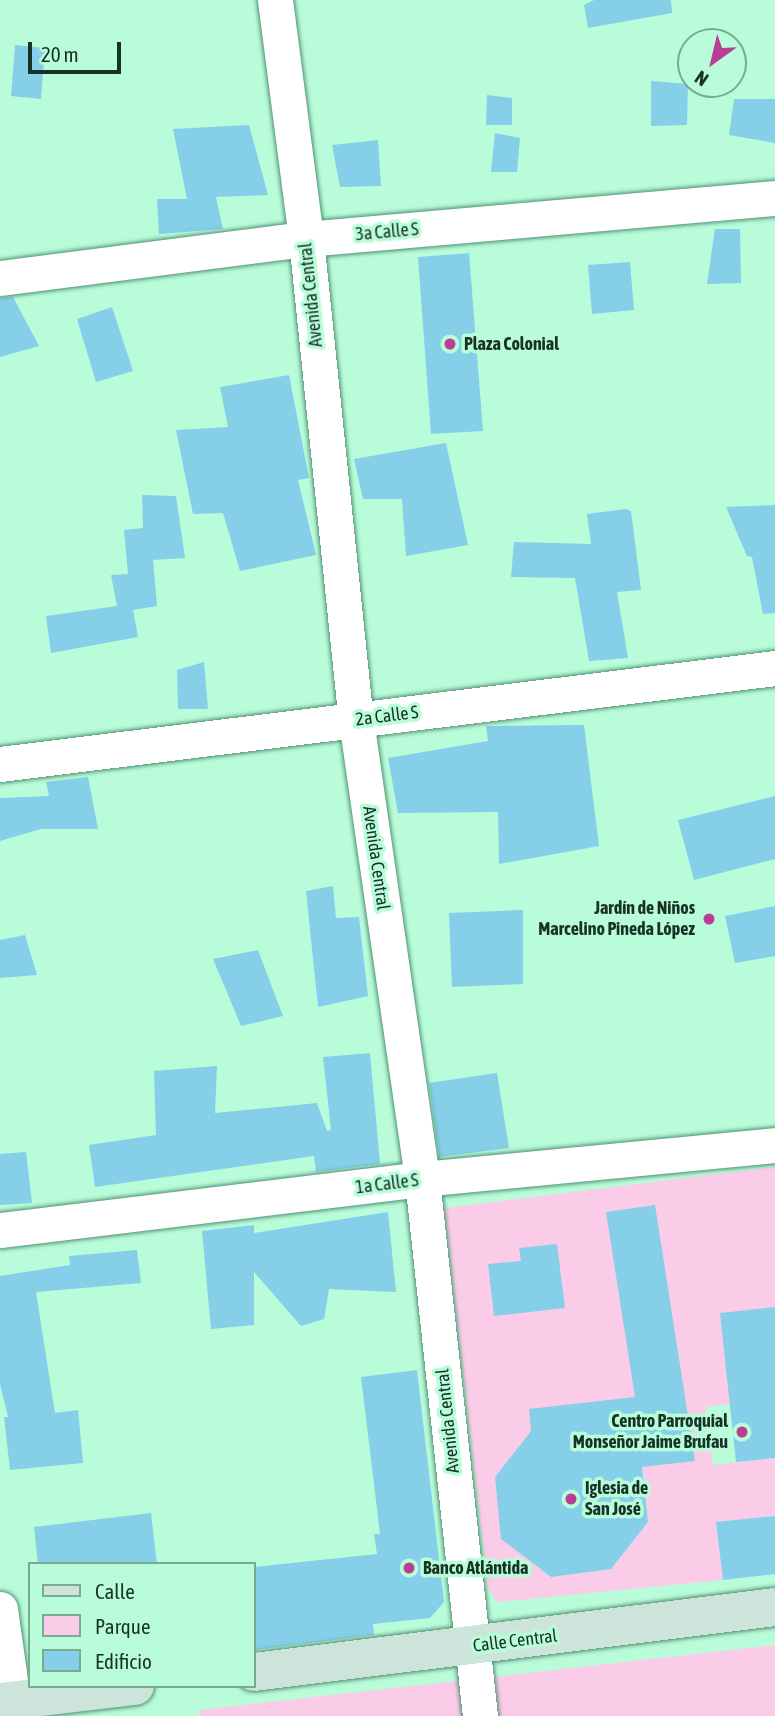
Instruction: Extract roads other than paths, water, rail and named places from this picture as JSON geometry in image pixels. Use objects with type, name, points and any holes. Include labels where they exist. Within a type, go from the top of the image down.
[{"type":"street","name":"Avenida Central","points":[[275,0],[306,239],[356,720],[422,1179],[480,1716]]},
{"type":"street","name":"3a Calle S","points":[[0,278],[306,239],[775,198]]},
{"type":"street","name":"2a Calle S","points":[[0,764],[775,668]]},
{"type":"street","name":"1a Calle S","points":[[0,1230],[422,1179],[775,1145]]},
{"type":"street","name":"Calle Central","points":[[256,1672],[473,1647],[775,1607]]},
{"type":"street","points":[[0,1609],[10,1706],[122,1688]]},
{"type":"place","name":"Plaza Colonial","points":[[450,344]]},
{"type":"place","name":"Jardín de Niños Marcelino Pineda López","points":[[709,919]]},
{"type":"place","name":"Centro Parroquial Monseñor Jaime Brufau","points":[[742,1432]]},
{"type":"place","name":"Iglesia de San José","points":[[571,1499]]},
{"type":"place","name":"Banco Atlántida","points":[[409,1568]]}]
